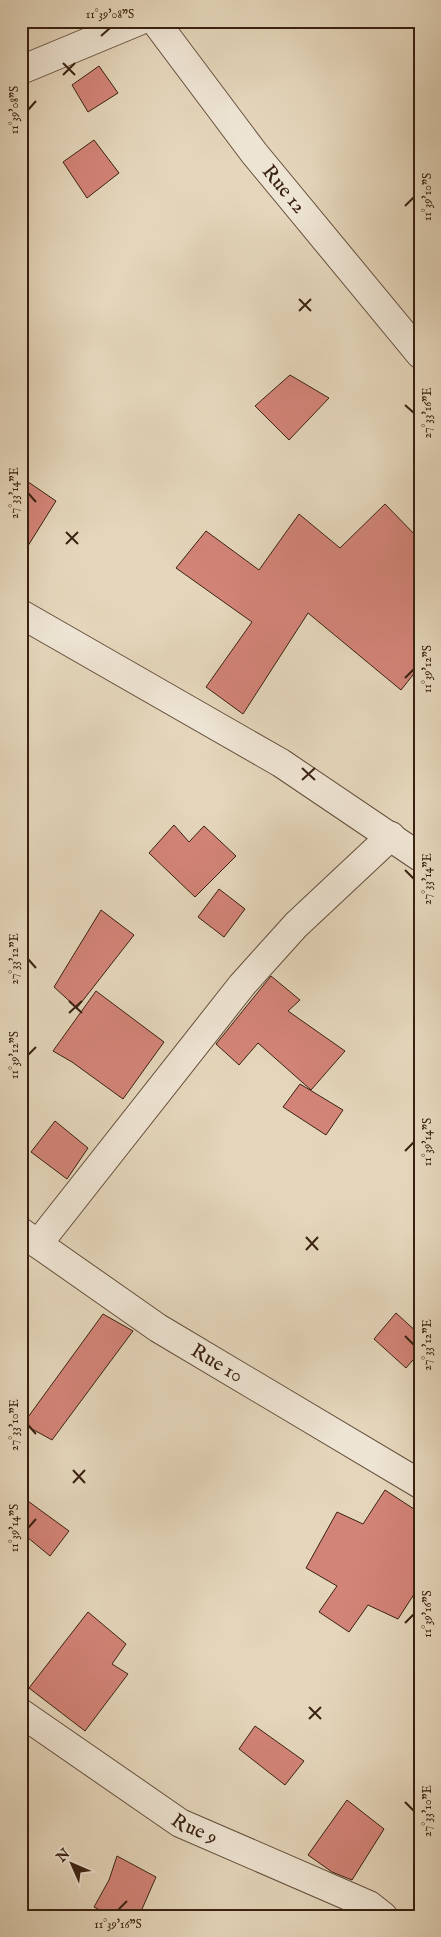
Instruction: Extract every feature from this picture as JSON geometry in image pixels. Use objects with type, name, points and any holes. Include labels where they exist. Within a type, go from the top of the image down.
[{"type":"street","points":[[21,70],[139,21]]},
{"type":"street","name":"Rue 12","points":[[155,21],[254,153],[420,354]]},
{"type":"street","points":[[21,614],[281,762],[420,857]]},
{"type":"street","points":[[30,1238],[242,985],[296,925],[391,836]]},
{"type":"street","name":"Rue 10","points":[[30,1238],[158,1328],[420,1484]]},
{"type":"street","name":"Rue 9","points":[[21,1713],[180,1822],[369,1905],[383,1916]]},
{"type":"building","points":[[99,66],[118,93],[88,112],[72,85]]},
{"type":"building","points":[[94,140],[119,173],[87,198],[63,162]]},
{"type":"building","points":[[290,375],[329,398],[289,440],[255,406]]},
{"type":"building","points":[[21,477],[56,501],[21,557]]},
{"type":"building","points":[[385,504],[420,540],[420,666],[401,690],[308,613],[243,714],[206,687],[252,622],[176,568],[206,531],[259,570],[299,514],[340,548]]},
{"type":"building","points":[[174,825],[189,842],[204,826],[236,856],[195,897],[149,853]]},
{"type":"building","points":[[219,889],[245,909],[224,937],[198,917]]},
{"type":"building","points":[[101,910],[134,935],[77,1008],[54,987]]},
{"type":"building","points":[[271,976],[300,1000],[288,1011],[345,1051],[311,1090],[258,1043],[239,1065],[216,1044]]},
{"type":"building","points":[[96,991],[164,1042],[123,1099],[72,1062],[53,1051]]},
{"type":"building","points":[[300,1084],[343,1110],[326,1135],[283,1107]]},
{"type":"building","points":[[55,1121],[88,1148],[67,1179],[31,1152]]},
{"type":"building","points":[[396,1313],[420,1335],[420,1352],[406,1368],[374,1339]]},
{"type":"building","points":[[103,1314],[133,1331],[52,1440],[23,1424]]},
{"type":"building","points":[[385,1490],[420,1513],[420,1585],[398,1619],[368,1605],[349,1632],[319,1612],[337,1586],[306,1568],[337,1512],[363,1524]]},
{"type":"building","points":[[21,1496],[69,1531],[50,1556],[21,1532]]},
{"type":"building","points":[[88,1612],[126,1644],[112,1664],[128,1674],[85,1731],[29,1688]]},
{"type":"building","points":[[255,1726],[304,1761],[285,1785],[239,1749]]},
{"type":"building","points":[[347,1800],[384,1829],[352,1880],[332,1872],[308,1855]]},
{"type":"building","points":[[117,1856],[156,1877],[139,1916],[112,1916],[94,1907],[109,1880]]}]
